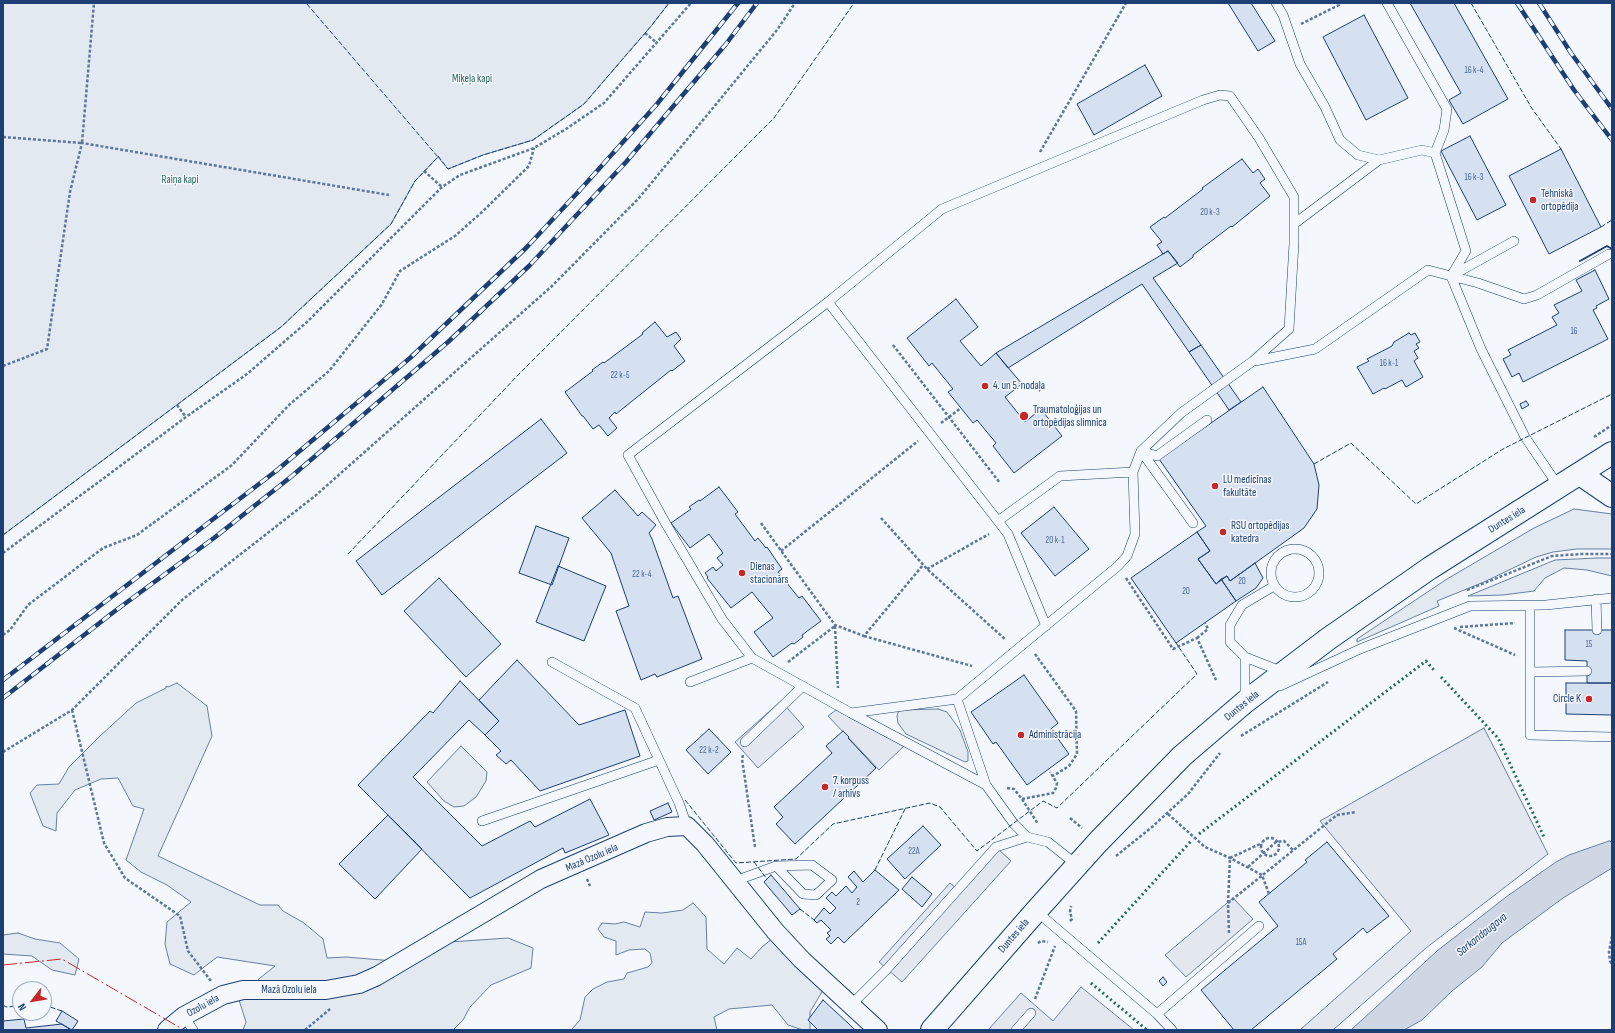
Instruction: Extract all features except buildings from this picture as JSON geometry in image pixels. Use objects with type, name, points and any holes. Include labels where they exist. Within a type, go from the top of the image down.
[{"type":"main road","name":"Duntes iela","points":[[932,1030],[1077,865],[1182,756],[1245,702],[1284,672],[1430,568],[1559,488],[1612,453]]},
{"type":"main road","points":[[1580,474],[1612,496]]},
{"type":"street","points":[[687,826],[705,844],[775,931],[802,960],[878,1030]]},
{"type":"street","name":"Mazā Ozolu iela","points":[[243,990],[326,990],[359,984],[377,976],[541,879],[646,834],[667,827],[687,826]]},
{"type":"street","name":"Ozolu iela","points":[[167,1030],[188,1023],[223,995],[243,990]]},
{"type":"lane","points":[[1276,3],[1283,15],[1300,64],[1325,107],[1340,140],[1358,155],[1379,160]]},
{"type":"lane","points":[[1387,3],[1447,109],[1444,130],[1434,153],[1466,251],[1451,276]]},
{"type":"lane","points":[[851,713],[957,699],[1118,566],[1126,556],[1136,534],[1133,472],[1141,451],[1181,414],[1253,362],[1289,329],[1294,197],[1259,138],[1230,96],[1220,95],[1203,100],[942,209],[828,302],[628,455],[666,524],[722,619],[752,658],[839,707],[986,785]]},
{"type":"lane","points":[[1294,224],[1379,160],[1422,150],[1434,153]]},
{"type":"lane","points":[[1451,276],[1514,241]]},
{"type":"lane","points":[[1253,362],[1315,349],[1428,270],[1478,283],[1524,299],[1537,295],[1608,254]]},
{"type":"lane","points":[[1451,276],[1482,349],[1525,437],[1559,488]]},
{"type":"lane","points":[[828,302],[1008,534],[1046,626]]},
{"type":"lane","points":[[1141,451],[1157,456],[1207,420]]},
{"type":"lane","points":[[1141,451],[1193,523]]},
{"type":"lane","points":[[998,521],[1060,476],[1133,472]]},
{"type":"lane","points":[[1298,549],[1311,555],[1318,566],[1318,580],[1310,591],[1298,597],[1284,595],[1274,586],[1266,574],[1275,559],[1285,551],[1298,549]]},
{"type":"lane","points":[[1274,586],[1241,602],[1230,624],[1230,642],[1245,657],[1284,672]]},
{"type":"lane","points":[[1245,657],[1245,702],[1360,650],[1470,606],[1530,605],[1612,598]]},
{"type":"lane","points":[[1596,599],[1597,630]]},
{"type":"lane","points":[[1530,605],[1530,735],[1612,736]]},
{"type":"lane","points":[[690,682],[752,658]]},
{"type":"lane","points":[[552,662],[635,708],[679,803],[687,826]]},
{"type":"lane","points":[[1531,672],[1588,671]]},
{"type":"lane","points":[[744,742],[803,686]]},
{"type":"lane","points":[[957,699],[986,785],[1014,824],[1027,837]]},
{"type":"lane","points":[[482,821],[659,760]]},
{"type":"lane","points":[[851,1005],[887,969],[996,847],[1027,837],[1048,842],[1077,865]]},
{"type":"lane","points":[[735,881],[776,866],[812,865],[832,880],[816,895],[803,894],[776,866]]},
{"type":"lane","points":[[1036,910],[1157,1014],[1172,1030]]},
{"type":"lane","points":[[1157,1014],[1259,926]]},
{"type":"lane","points":[[1016,1030],[1031,1013]]},
{"type":"path","points":[[3,366],[47,350],[70,192],[82,142],[94,3]]},
{"type":"path","points":[[3,553],[186,417],[247,374],[307,322],[442,187],[460,175],[534,148],[566,129],[604,103],[691,3]]},
{"type":"path","points":[[3,752],[72,710],[182,600],[315,496],[552,286],[638,198],[777,30],[795,3]]},
{"type":"path","points":[[1028,173],[1126,3]]},
{"type":"path","points":[[1288,31],[1338,6],[1339,3]]},
{"type":"path","points":[[645,33],[657,43]]},
{"type":"path","points":[[3,137],[82,142],[389,195]]},
{"type":"path","points":[[3,636],[10,630],[28,605],[103,548],[137,535],[232,465],[289,405],[330,371],[382,304],[400,271],[455,236],[481,213],[529,166],[534,148]]},
{"type":"path","points":[[424,171],[442,187]]},
{"type":"path","points":[[893,345],[1000,483]]},
{"type":"path","points":[[177,405],[186,417]]},
{"type":"path","points":[[782,551],[961,408]]},
{"type":"path","points":[[881,518],[927,569],[1017,650]]},
{"type":"path","points":[[761,524],[835,625],[839,707]]},
{"type":"path","points":[[927,569],[992,532]]},
{"type":"path","points":[[1461,593],[1552,556],[1612,554]]},
{"type":"path","points":[[864,636],[923,565]]},
{"type":"path","points":[[1118,566],[1173,649],[1197,638],[1208,630],[1205,623]]},
{"type":"path","points":[[1530,622],[1451,628],[1531,662]]},
{"type":"path","points":[[835,625],[864,636],[990,672]]},
{"type":"path","points":[[776,671],[835,625]]},
{"type":"path","points":[[1197,638],[1216,680]]},
{"type":"path","points":[[1026,642],[1076,711],[1077,754],[1069,766],[1053,776]]},
{"type":"path","points":[[1235,740],[1334,678]]},
{"type":"path","points":[[72,710],[104,843],[125,878],[180,916],[188,951],[223,995]]},
{"type":"path","points":[[744,742],[742,760],[755,846]]},
{"type":"path","points":[[1115,857],[1168,814],[1188,794],[1224,748]]},
{"type":"path","points":[[1022,799],[1053,793],[1057,783],[1050,772]]},
{"type":"path","points":[[1228,903],[1336,815],[1356,812]]},
{"type":"path","points":[[1168,814],[1205,847],[1262,875],[1268,894]]},
{"type":"path","points":[[1230,858],[1270,838],[1274,839],[1276,842],[1279,849],[1277,854],[1271,856],[1264,853],[1262,843]]},
{"type":"path","points":[[1248,868],[1276,842],[1284,841],[1293,850]]},
{"type":"path","points":[[1230,858],[1228,903],[1230,951]]},
{"type":"path","points":[[1036,944],[1041,941],[1049,943],[1072,919],[1070,912],[1071,904]]},
{"type":"path","points":[[1612,936],[1609,952],[1612,965]]},
{"type":"path","points":[[1031,1013],[1055,945]]},
{"type":"green space","name":"Raiņa kapi","points":[[3,3],[669,3],[584,104],[533,140],[483,155],[448,169],[438,157],[415,181],[391,224],[281,327],[3,535]]},
{"type":"green space","points":[[1574,509],[1612,514],[1612,549],[1577,549],[1553,552],[1536,557],[1484,582],[1437,601],[1439,606],[1357,642],[1357,639],[1447,579],[1534,528]]},
{"type":"green space","points":[[1612,558],[1612,576],[1587,570],[1564,568],[1545,578],[1534,591],[1503,595],[1468,596],[1555,560]]},
{"type":"green space","points":[[177,683],[207,706],[212,736],[158,856],[260,905],[278,905],[283,911],[304,923],[323,939],[327,958],[346,957],[394,961],[421,944],[508,938],[533,948],[531,968],[491,985],[470,1007],[463,1020],[453,1030],[243,1030],[246,1022],[239,1000],[260,978],[275,966],[217,957],[194,975],[170,964],[165,944],[167,922],[191,902],[167,885],[141,872],[126,860],[144,809],[133,806],[118,778],[101,779],[75,790],[57,813],[56,831],[43,826],[30,793],[37,785],[59,784],[69,767],[136,703],[166,688],[166,686],[168,687]]},
{"type":"green space","points":[[938,709],[947,712],[960,730],[968,752],[968,761],[965,762],[906,734],[898,723],[897,716],[898,712],[901,710]]},
{"type":"green space","points":[[461,746],[487,772],[486,781],[476,797],[464,806],[454,807],[444,801],[427,782]]},
{"type":"green space","points":[[693,903],[706,917],[707,949],[724,964],[737,948],[751,959],[773,938],[823,990],[810,1012],[810,1030],[803,1030],[788,1025],[772,1005],[729,1009],[714,1017],[717,1030],[571,1030],[580,1020],[585,997],[593,989],[607,982],[624,979],[627,973],[648,967],[652,963],[650,953],[645,949],[629,950],[616,955],[616,941],[604,937],[598,929],[602,923],[615,924],[624,922],[640,927],[645,912],[662,913],[683,910]]},
{"type":"green space","points":[[18,933],[35,939],[60,943],[79,959],[75,975],[52,970],[32,956],[3,954],[3,935]]},
{"type":"shaded area","points":[[781,701],[804,727],[758,768],[735,742]]},
{"type":"shaded area","points":[[836,710],[904,746],[879,770],[828,716]]},
{"type":"shaded area","points":[[1484,728],[1548,854],[1426,948],[1333,1030],[1300,1030],[1411,931],[1320,821]]},
{"type":"shaded area","points":[[996,847],[1011,861],[902,982],[879,962],[950,883],[957,889]]},
{"type":"shaded area","points":[[1233,898],[1253,919],[1186,977],[1165,955]]},
{"type":"shaded area","points":[[1081,987],[1134,1030],[988,1030],[1021,993],[1053,1021]]},
{"type":"water","name":"Sarkandaugava","points":[[1609,841],[1612,842],[1612,868],[1563,898],[1502,943],[1482,967],[1452,991],[1422,1020],[1404,1030],[1351,1030],[1437,951],[1506,897],[1556,862],[1569,855]]},
{"type":"railway","points":[[3,680],[276,471],[410,358],[526,248],[580,190],[657,104],[738,3]]},
{"type":"railway","points":[[3,698],[115,611],[214,538],[292,476],[448,342],[529,266],[626,162],[726,44],[757,3]]},
{"type":"railway","points":[[1517,3],[1574,90],[1612,140]]},
{"type":"railway","points":[[1539,3],[1571,53],[1612,109]]},
{"type":"hedge","points":[[1199,834],[1426,661],[1434,670]]},
{"type":"hedge","points":[[1441,677],[1498,738],[1544,837]]},
{"type":"hedge","points":[[1098,943],[1192,840]]},
{"type":"hedge","points":[[1091,983],[1147,1030]]},
{"type":"fence","points":[[3,535],[281,327],[391,224],[415,181],[438,157],[306,3]]},
{"type":"fence","points":[[438,156],[448,169],[483,155],[533,140],[584,104],[669,3]]},
{"type":"fence","points":[[348,554],[520,373],[774,118],[854,3]]},
{"type":"fence","points":[[1471,3],[1531,107],[1561,149]]},
{"type":"fence","points":[[1601,227],[1612,220]]},
{"type":"fence","points":[[1314,464],[1351,443],[1416,504],[1503,449],[1612,394]]},
{"type":"fence","points":[[685,800],[736,863],[796,859],[833,824],[930,803],[940,807],[977,851],[1043,801],[1057,808],[1197,674],[1176,643]]},
{"type":"fence","points":[[875,870],[905,809]]},
{"type":"fence","points":[[754,862],[767,879]]},
{"type":"fence","points":[[800,909],[814,920]]},
{"type":"fence","points":[[3,1005],[6,1007],[12,1007]]},
{"type":"fence","points":[[52,1008],[62,1011]]},
{"type":"wall","points":[[1580,261],[1607,246],[1612,249]]},
{"type":"power","points":[[3,965],[62,959],[184,1030]]},
{"type":"place","name":"Tehniskā ortopēdija","points":[[1533,200]]},
{"type":"place","name":"4. un 5. nodaļa","points":[[985,386]]},
{"type":"place","name":"Traumatoloģijas un ortopēdijas slimnīca","points":[[1024,416]]},
{"type":"place","name":"LU medicīnas fakultāte","points":[[1215,486]]},
{"type":"place","name":"RSU ortopēdijas katedra","points":[[1223,532]]},
{"type":"place","name":"Dienas stacionārs","points":[[742,573]]},
{"type":"place","name":"Circle K","points":[[1589,699]]},
{"type":"place","name":"Administrācija","points":[[1021,735]]},
{"type":"place","name":"7. korpuss / arhīvs","points":[[825,787]]},
{"type":"park label","name":"Miķeļa kapi","points":[[472,79]]}]
